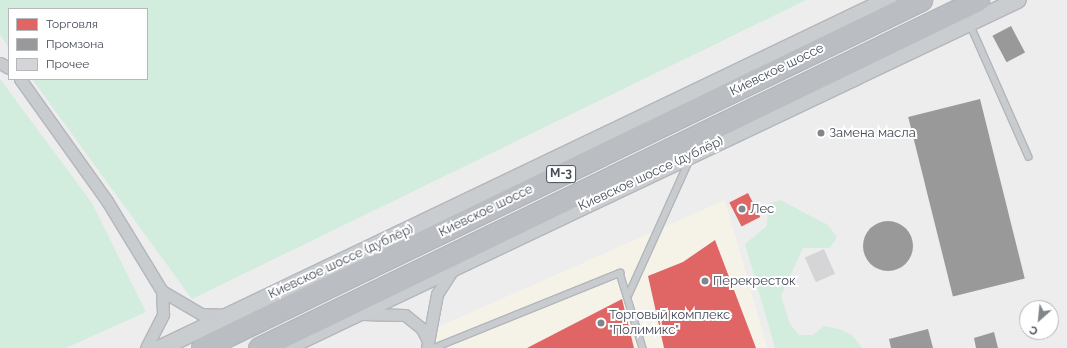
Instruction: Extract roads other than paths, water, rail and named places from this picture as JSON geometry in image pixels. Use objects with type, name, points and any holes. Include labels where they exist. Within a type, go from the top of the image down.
[{"type":"highway","name":"Киевское шоссе","points":[[202,348],[921,0]]},
{"type":"highway","name":"Киевское шоссе","points":[[259,348],[350,310],[978,0]]},
{"type":"main road","name":"Киевское шоссе (дублёр)","points":[[161,348],[888,0]]},
{"type":"main road","name":"Киевское шоссе (дублёр)","points":[[285,348],[350,310],[458,265],[1018,0]]},
{"type":"main road","points":[[279,348],[350,310]]},
{"type":"street","points":[[21,80],[107,201],[162,291],[201,314],[229,315]]},
{"type":"street","points":[[427,343],[436,294],[458,265]]},
{"type":"street","points":[[146,348],[163,314],[162,291]]},
{"type":"street","points":[[350,310],[405,315],[422,328],[427,343]]},
{"type":"lane","points":[[970,23],[1029,157]]},
{"type":"lane","points":[[629,294],[676,184],[693,154]]},
{"type":"lane","points":[[434,348],[620,273],[629,294],[643,348]]},
{"type":"place","name":"Замена масла","points":[[821,133]]},
{"type":"place","name":"Лес","points":[[742,209]]},
{"type":"place","name":"Перекресток","points":[[705,281]]},
{"type":"place","name":"Торговый комплекс \"Полимикс\"","points":[[601,323]]}]
